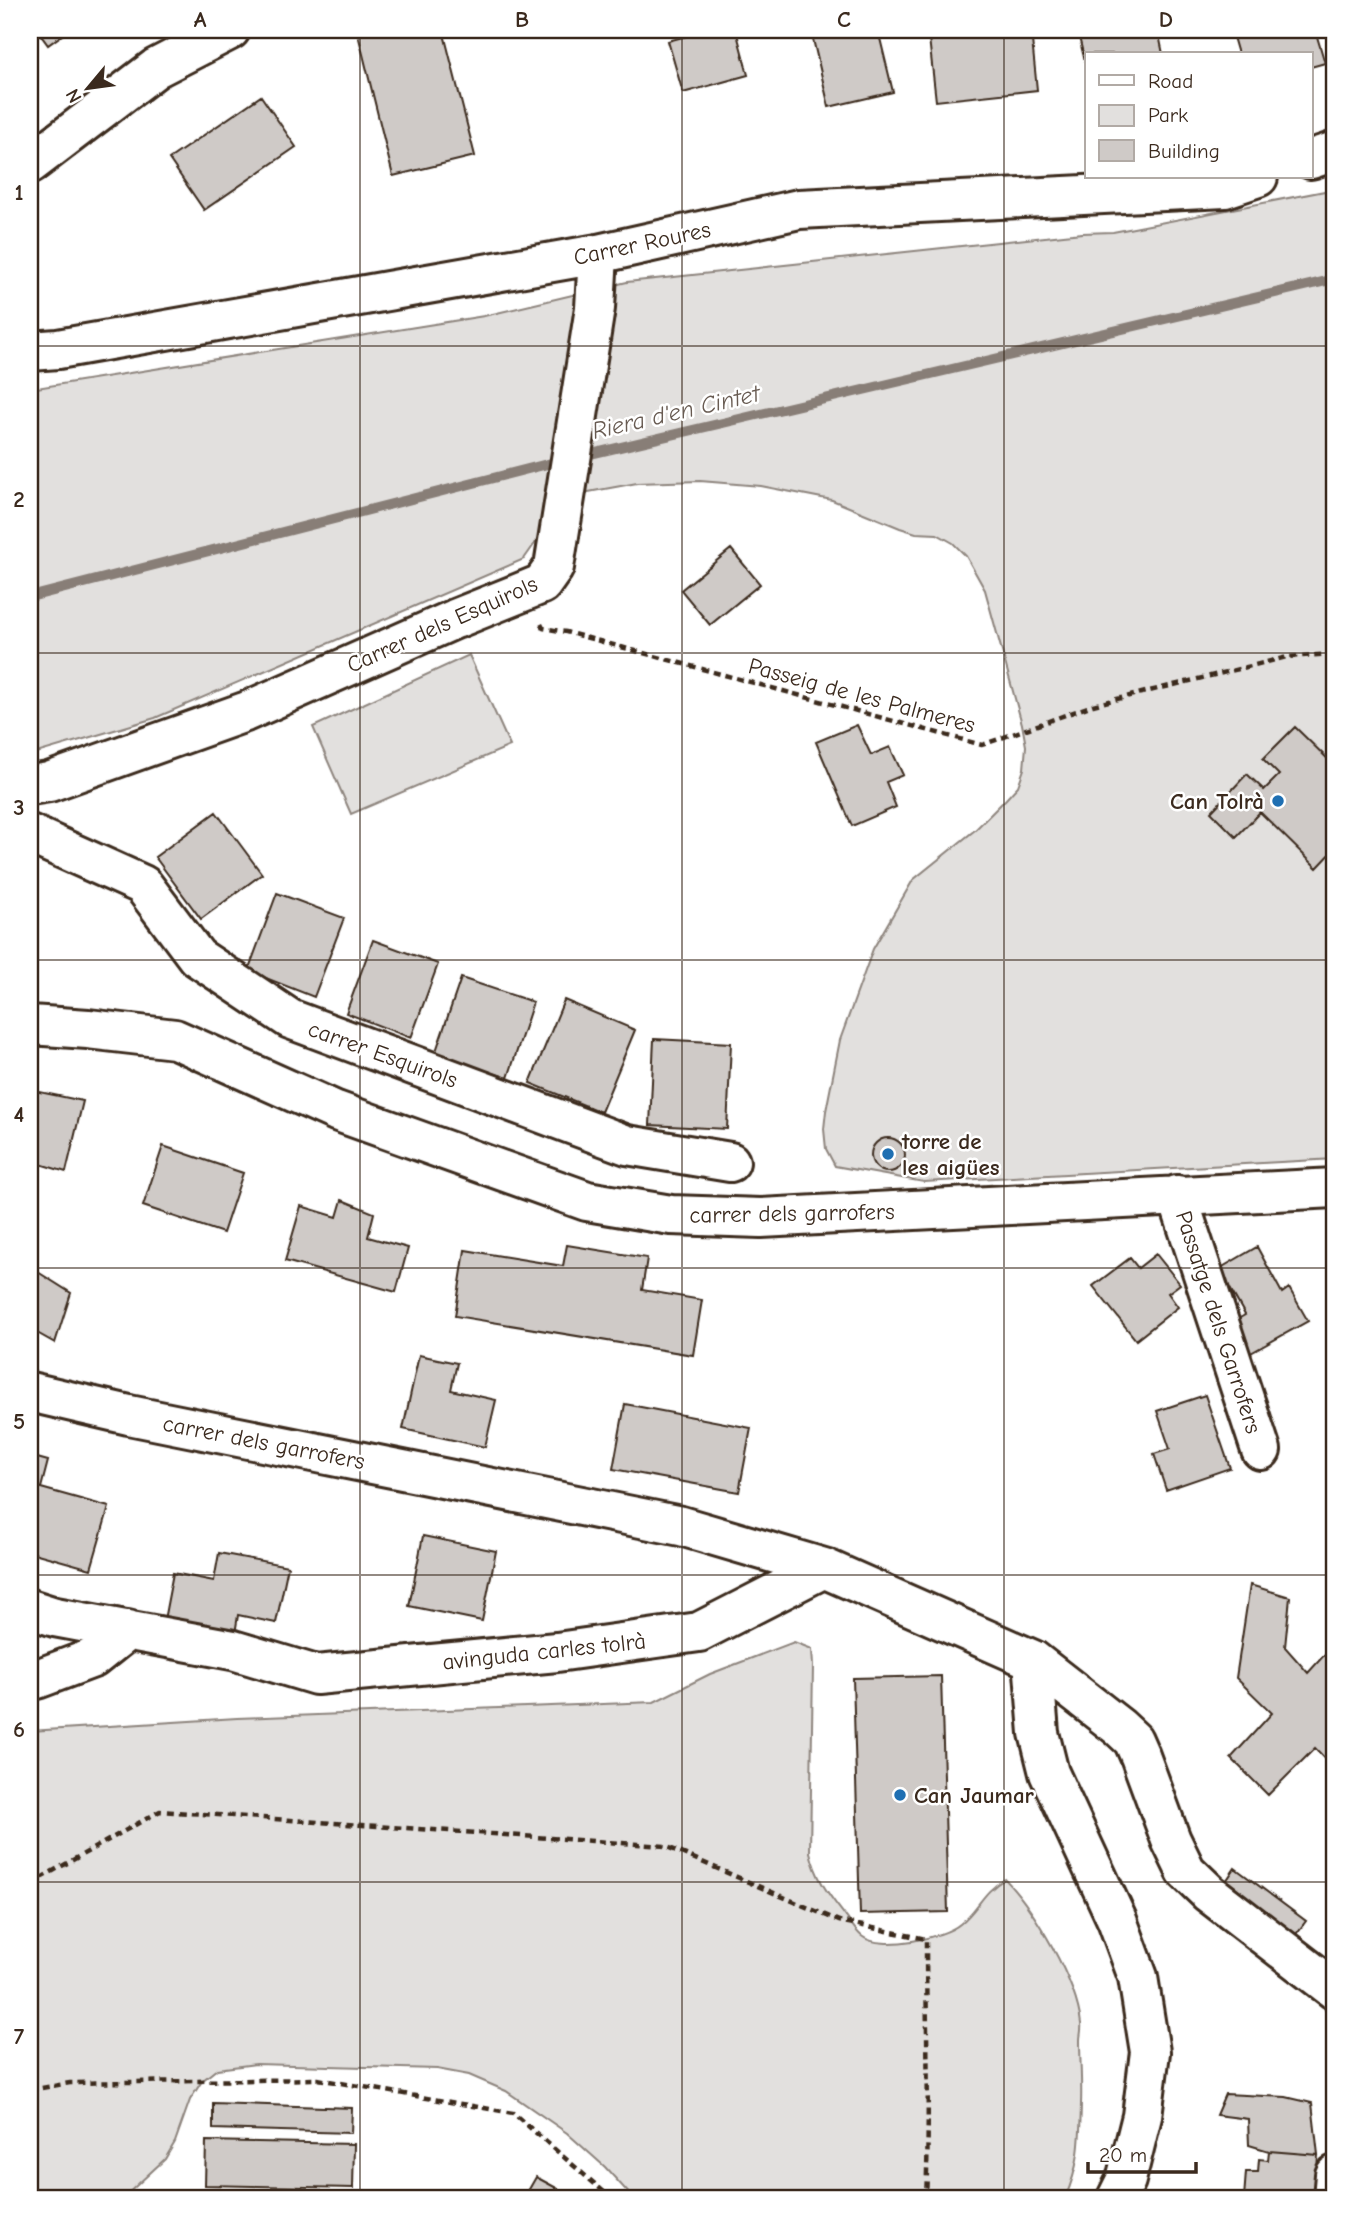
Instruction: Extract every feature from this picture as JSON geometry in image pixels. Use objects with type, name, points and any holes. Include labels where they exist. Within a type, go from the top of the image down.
[{"type":"street","points":[[30,164],[156,68],[230,30]]},
{"type":"street","points":[[1312,159],[1335,151]]},
{"type":"street","name":"Carrer Roures","points":[[30,351],[71,347],[598,254],[799,209],[1225,188],[1255,178]]},
{"type":"street","name":"Carrer dels Esquirols","points":[[30,785],[49,782],[245,712],[542,583],[554,567],[595,308],[598,254]]},
{"type":"street","name":"carrer Esquirols","points":[[30,834],[143,885],[197,957],[290,1019],[627,1145],[730,1162]]},
{"type":"street","name":"carrer dels garrofers","points":[[30,1025],[175,1039],[336,1111],[587,1201],[671,1215],[761,1218],[1335,1188]]},
{"type":"street","name":"Passatge dels Garrofers","points":[[1177,1195],[1261,1450]]},
{"type":"street","name":"carrer dels garrofers","points":[[30,1392],[129,1415],[681,1526],[824,1568]]},
{"type":"street","points":[[824,1568],[1033,1660],[1133,1740],[1171,1840],[1186,1871],[1209,1893],[1335,1990]]},
{"type":"street","name":"avinguda carles tolrà","points":[[30,1609],[55,1617],[233,1650],[316,1675],[557,1652],[699,1632],[824,1568]]},
{"type":"street","points":[[30,1678],[37,1679],[93,1658],[128,1630]]},
{"type":"street","points":[[1033,1660],[1039,1733],[1049,1773],[1117,1920],[1138,1977],[1150,2052],[1142,2116],[1126,2179],[1117,2198]]},
{"type":"street","points":[[1333,2198],[1335,2175]]},
{"type":"path","name":"Passeig de les Palmeres","points":[[520,592],[543,628],[982,745],[1093,705],[1287,657],[1335,654]]},
{"type":"path","points":[[30,1884],[160,1811],[666,1846],[839,1921],[926,1939],[929,2124],[926,2198]]},
{"type":"path","points":[[30,2090],[70,2083],[318,2079],[513,2113],[611,2198]]},
{"type":"green space","points":[[1335,189],[1335,1159],[924,1182],[835,1166],[826,1149],[826,1111],[840,1040],[873,949],[913,880],[975,830],[1018,786],[1024,769],[1026,746],[985,590],[966,556],[953,543],[937,534],[916,533],[900,528],[832,500],[761,486],[700,481],[637,483],[583,493],[566,499],[524,559],[155,718],[30,755],[30,389],[484,316],[627,282],[1082,233],[1113,232]]},
{"type":"green space","points":[[469,655],[510,746],[351,814],[313,727]]},
{"type":"green space","points":[[794,1642],[812,1649],[810,1852],[825,1889],[857,1932],[872,1941],[884,1943],[912,1941],[941,1934],[960,1924],[991,1889],[1005,1879],[1029,1908],[1063,1968],[1078,2007],[1081,2028],[1079,2141],[1074,2174],[1065,2198],[633,2198],[605,2167],[567,2133],[506,2091],[469,2075],[437,2069],[256,2064],[217,2069],[202,2081],[190,2100],[175,2142],[165,2159],[123,2198],[30,2198],[30,1731],[237,1718],[654,1702],[710,1674]]},
{"type":"building","points":[[37,30],[69,30],[48,45]]},
{"type":"building","points":[[357,30],[443,30],[475,156],[393,176]]},
{"type":"building","points":[[709,30],[736,30],[748,75],[683,93],[668,41]]},
{"type":"building","points":[[833,30],[878,30],[893,92],[829,107],[812,35]]},
{"type":"building","points":[[1001,30],[1031,30],[1037,90],[936,101],[929,38]]},
{"type":"building","points":[[1111,30],[1158,30],[1163,52],[1085,52],[1085,62],[1079,37]]},
{"type":"building","points":[[1231,30],[1315,30],[1325,63],[1312,67],[1312,52],[1237,52]]},
{"type":"building","points":[[261,96],[296,147],[204,210],[169,159]]},
{"type":"building","points":[[731,549],[760,584],[710,625],[681,590]]},
{"type":"building","points":[[857,725],[871,755],[890,747],[903,775],[886,782],[896,807],[852,826],[816,742]]},
{"type":"building","name":"Can Tolrà","points":[[1295,727],[1335,766],[1335,849],[1317,868],[1260,812],[1236,837],[1211,812],[1247,774],[1264,790],[1279,775],[1263,759]]},
{"type":"building","points":[[216,812],[262,874],[201,919],[155,857]]},
{"type":"building","points":[[277,893],[344,918],[314,997],[248,971]]},
{"type":"building","points":[[373,940],[438,964],[411,1038],[346,1013]]},
{"type":"building","points":[[461,978],[533,1002],[508,1078],[435,1054]]},
{"type":"building","points":[[564,1000],[635,1030],[601,1112],[530,1083]]},
{"type":"building","points":[[654,1039],[731,1043],[727,1129],[650,1125]]},
{"type":"building","points":[[30,1090],[83,1101],[66,1172],[30,1161]]},
{"type":"building","name":"torre de les aigües","points":[[888,1138],[900,1143],[905,1155],[900,1167],[888,1172],[876,1167],[871,1155],[876,1143]]},
{"type":"building","points":[[163,1146],[243,1173],[223,1233],[143,1206]]},
{"type":"building","points":[[342,1200],[374,1213],[368,1237],[408,1248],[396,1292],[285,1261],[301,1206],[337,1217]]},
{"type":"building","points":[[567,1245],[647,1258],[642,1290],[702,1300],[693,1355],[455,1316],[465,1250],[563,1266]]},
{"type":"building","points":[[1257,1247],[1282,1293],[1289,1288],[1308,1321],[1249,1354],[1231,1323],[1245,1315],[1219,1269]]},
{"type":"building","points":[[1156,1254],[1180,1284],[1168,1293],[1178,1307],[1136,1340],[1093,1286],[1130,1258],[1138,1268]]},
{"type":"building","points":[[30,1267],[71,1293],[55,1343],[30,1329]]},
{"type":"building","points":[[419,1355],[457,1363],[451,1390],[496,1400],[485,1447],[403,1429]]},
{"type":"building","points":[[1205,1395],[1230,1468],[1166,1490],[1154,1454],[1170,1449],[1157,1411]]},
{"type":"building","points":[[625,1404],[751,1428],[739,1492],[613,1469]]},
{"type":"building","points":[[30,1456],[48,1461],[41,1488],[109,1507],[91,1569],[30,1552]]},
{"type":"building","points":[[423,1536],[496,1551],[482,1621],[409,1606]]},
{"type":"building","points":[[219,1553],[288,1566],[276,1623],[238,1615],[235,1634],[164,1620],[173,1573],[214,1581]]},
{"type":"building","points":[[1250,1585],[1290,1597],[1285,1647],[1308,1673],[1335,1643],[1335,1769],[1315,1748],[1268,1795],[1231,1758],[1272,1713],[1236,1678]]},
{"type":"building","name":"Can Jaumar","points":[[941,1676],[948,1912],[860,1914],[853,1678]]},
{"type":"building","points":[[1235,1868],[1306,1921],[1290,1942],[1220,1890]]},
{"type":"building","points":[[1225,2094],[1286,2097],[1312,2103],[1318,2155],[1269,2151],[1249,2145],[1248,2119],[1216,2115]]},
{"type":"building","points":[[213,2103],[352,2108],[351,2133],[213,2129]]},
{"type":"building","points":[[206,2141],[354,2144],[353,2188],[205,2185]]},
{"type":"building","points":[[1269,2151],[1318,2155],[1315,2198],[1244,2198],[1246,2172],[1258,2172],[1259,2159],[1268,2160]]},
{"type":"building","points":[[536,2177],[575,2198],[524,2198]]},
{"type":"building","points":[[455,2193],[456,2198],[410,2198]]},
{"type":"waterway","name":"Riera d'en Cintet","points":[[578,457],[1335,279]]},
{"type":"waterway","name":"Riera d'en Cintet","points":[[30,597],[563,460]]},
{"type":"place","name":"Can Tolrà","points":[[1278,801]]},
{"type":"place","name":"torre de les aigües","points":[[888,1154]]},
{"type":"place","name":"Can Jaumar","points":[[900,1795]]}]
